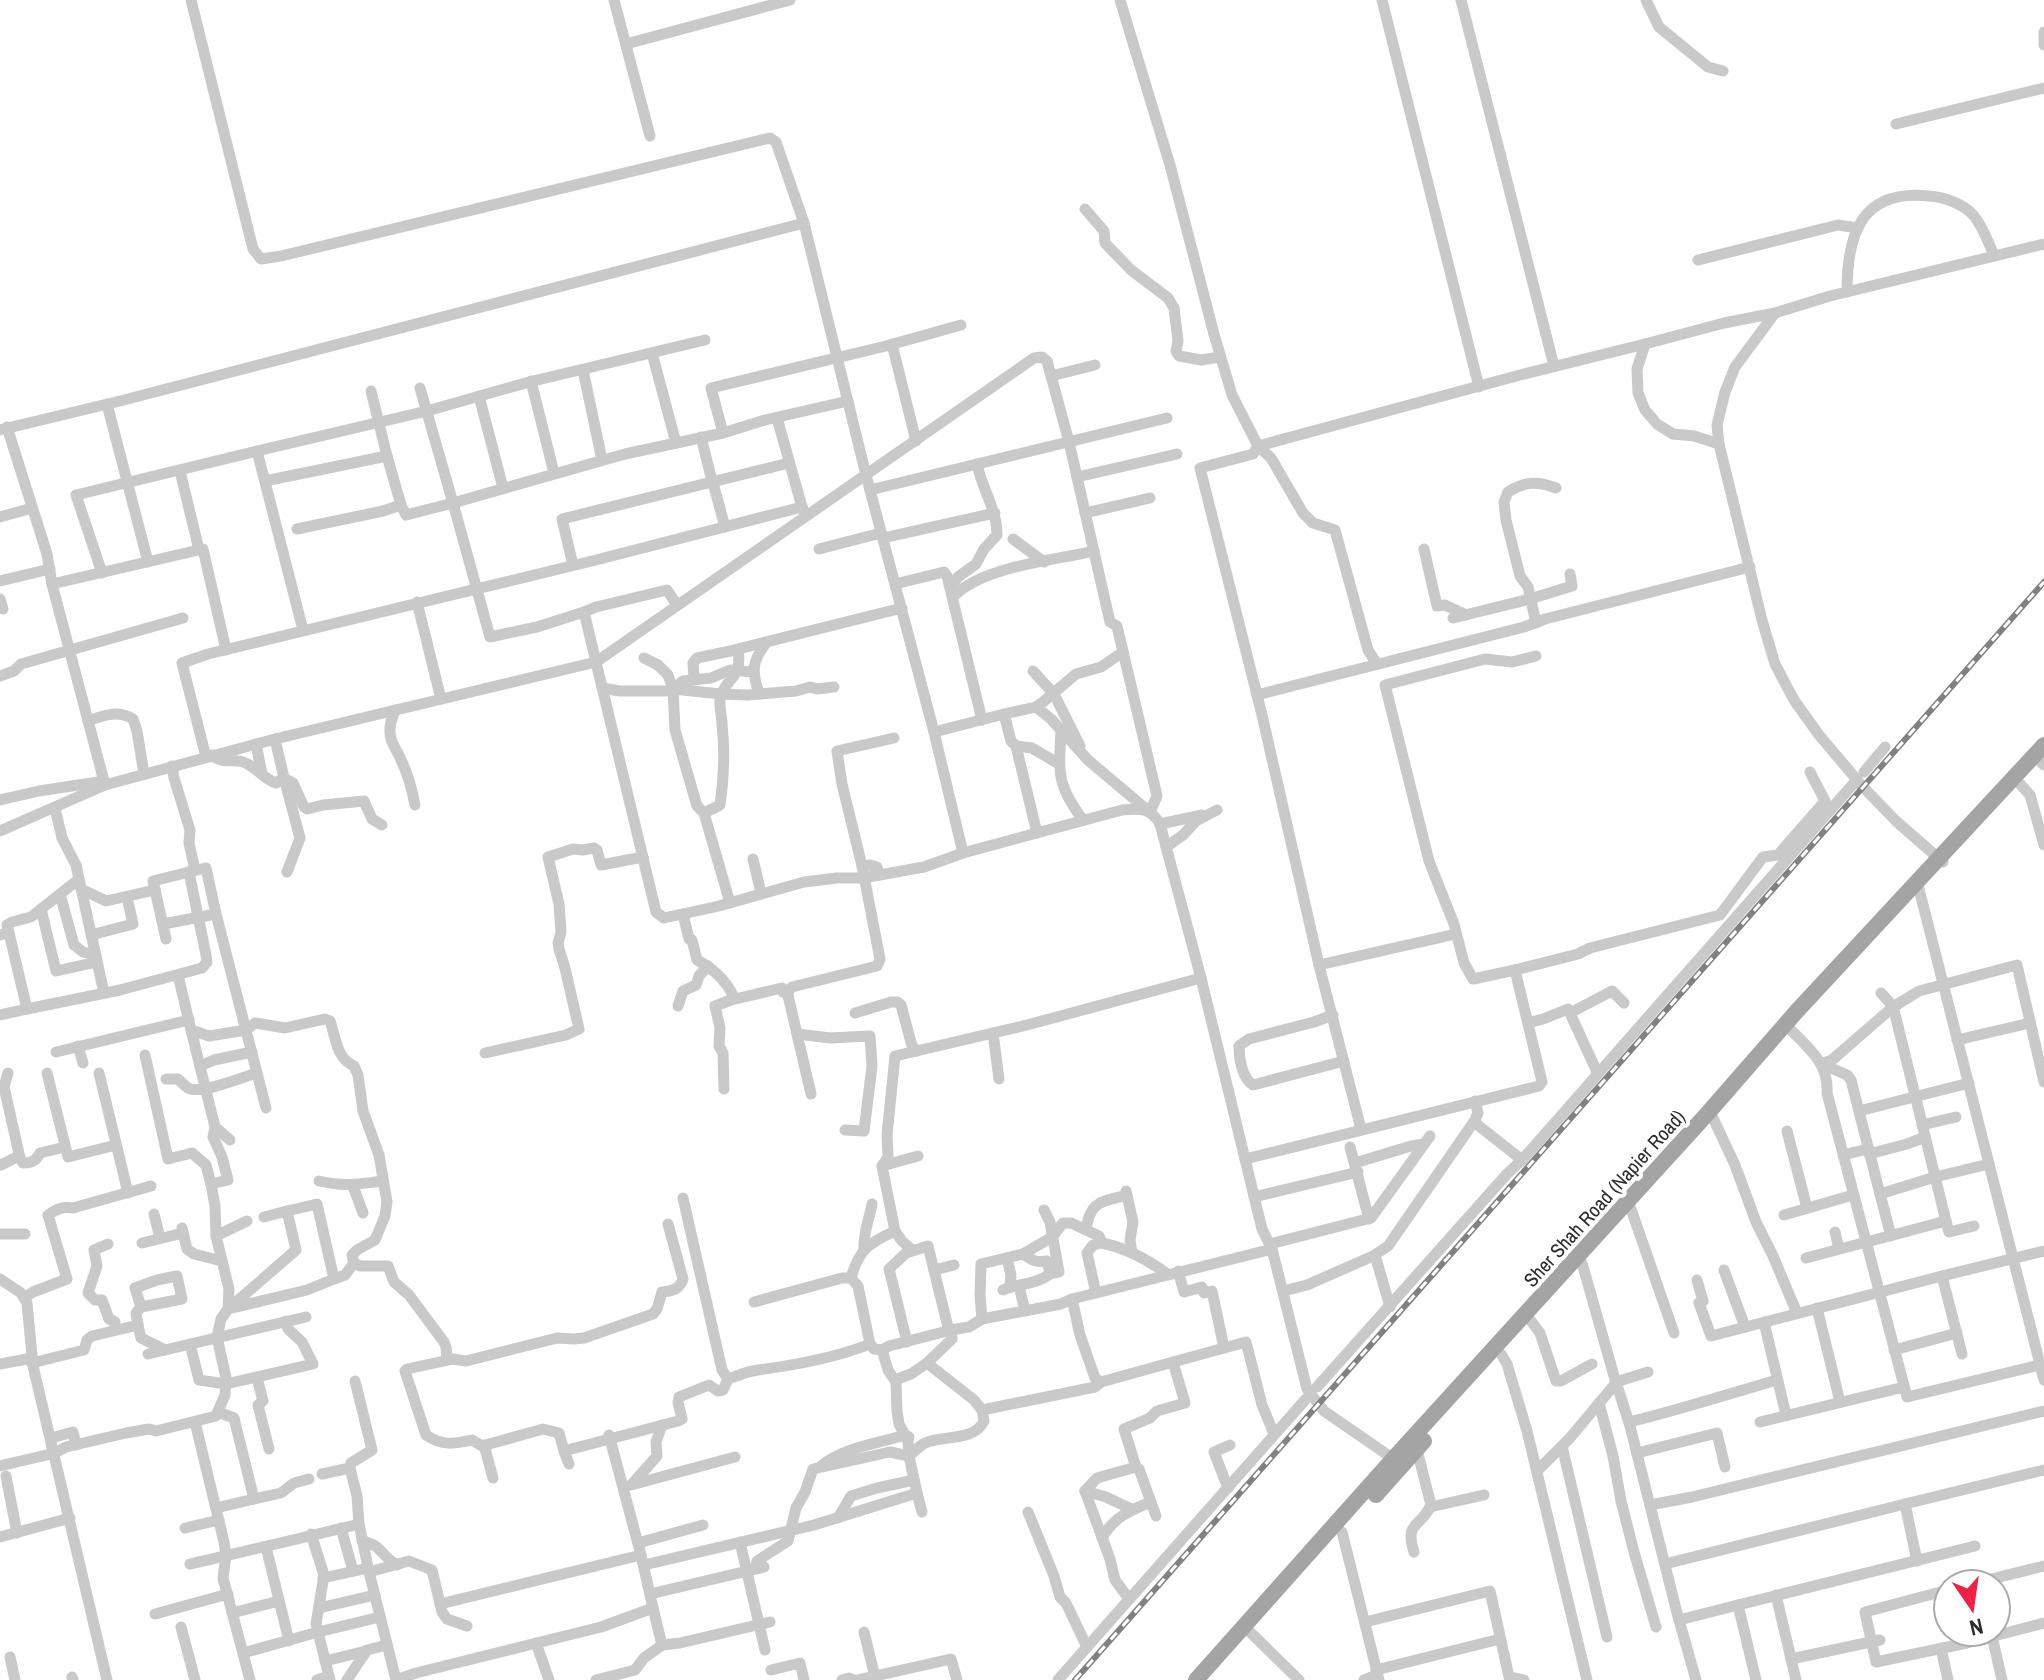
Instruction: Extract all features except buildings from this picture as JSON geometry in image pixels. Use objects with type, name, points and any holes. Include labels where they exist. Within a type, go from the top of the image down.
[{"type":"main road","name":"Sher Shah Road (Napier Road)","points":[[1196,1680],[1398,1462],[1940,861],[2043,758]]},
{"type":"main road","name":"Sher Shah Road (Napier Road)","points":[[1797,1020],[1919,889],[1940,861],[2043,758]]},
{"type":"main road","name":"Sher Shah Road (Napier Road)","points":[[1206,1680],[1342,1532],[1398,1462],[1417,1450],[1710,1116]]},
{"type":"street","points":[[191,0],[253,249],[261,259],[770,138],[776,142],[804,223],[963,853]]},
{"type":"street","points":[[614,0],[650,136]]},
{"type":"street","points":[[626,44],[790,0]]},
{"type":"street","points":[[1120,0],[1170,165],[1232,395],[1258,446],[1271,458],[1303,513],[1313,523],[1335,530],[1368,650],[1377,664]]},
{"type":"street","points":[[1382,0],[1479,387]]},
{"type":"street","points":[[1461,0],[1554,366]]},
{"type":"street","points":[[1646,0],[1659,27],[1708,67],[1723,71]]},
{"type":"street","points":[[2044,32],[2044,45]]},
{"type":"street","points":[[1896,124],[2044,88]]},
{"type":"street","points":[[1847,292],[1851,245],[1864,217],[1878,203],[1904,195],[1935,196],[1963,207],[1982,228],[1994,255]]},
{"type":"street","points":[[1085,209],[1104,231],[1105,243],[1131,270],[1168,298],[1174,308],[1178,341],[1176,351],[1179,356],[1201,360],[1220,357]]},
{"type":"street","points":[[105,785],[50,569],[4,428],[804,223]]},
{"type":"street","points":[[1698,260],[1838,225],[1858,228]]},
{"type":"street","points":[[1361,1129],[1200,468],[1253,454],[1258,446],[1554,366],[2044,244]]},
{"type":"street","points":[[1775,313],[1735,367],[1717,425],[1719,444],[1775,664],[1794,700],[1819,735],[1863,787],[1940,861]]},
{"type":"street","points":[[723,433],[711,388],[961,325]]},
{"type":"street","points":[[102,573],[76,495],[379,423],[531,381],[705,340]]},
{"type":"street","points":[[892,344],[916,441]]},
{"type":"street","points":[[1645,344],[1637,369],[1638,393],[1645,410],[1657,424],[1673,434],[1694,436],[1719,444]]},
{"type":"street","points":[[652,353],[676,443]]},
{"type":"street","points":[[0,831],[105,785],[172,766],[596,662],[804,512],[866,475],[1034,358],[1042,357],[1047,361],[1069,442],[1110,622],[1117,626],[1154,782],[1157,796],[1148,811]]},
{"type":"street","points":[[1051,376],[1095,365]]},
{"type":"street","points":[[583,370],[602,460]]},
{"type":"street","points":[[531,381],[554,473]]},
{"type":"street","points":[[420,388],[490,637],[667,590],[677,605]]},
{"type":"street","points":[[371,391],[406,515],[602,460],[848,401]]},
{"type":"street","points":[[479,396],[503,488]]},
{"type":"street","points":[[107,404],[148,562]]},
{"type":"street","points":[[777,418],[804,512]]},
{"type":"street","points":[[870,490],[1167,418]]},
{"type":"street","points":[[701,437],[725,527]]},
{"type":"street","points":[[257,451],[303,630]]},
{"type":"street","points":[[1077,477],[1177,454]]},
{"type":"street","points":[[265,481],[387,456]]},
{"type":"street","points":[[573,565],[562,519],[789,463]]},
{"type":"street","points":[[952,592],[958,577],[976,564],[997,535],[995,513],[981,482],[977,464]]},
{"type":"street","points":[[180,471],[199,550]]},
{"type":"street","points":[[1536,623],[1528,587],[1520,576],[1504,502],[1508,492],[1526,483],[1536,482],[1556,488]]},
{"type":"street","points":[[1085,513],[1150,498]]},
{"type":"street","points":[[297,529],[401,505]]},
{"type":"street","points":[[0,517],[32,508]]},
{"type":"street","points":[[284,778],[276,783],[270,782],[242,762],[219,761],[209,756],[182,663],[303,630],[725,527],[804,512]]},
{"type":"street","points":[[819,549],[995,513]]},
{"type":"street","points":[[1013,539],[1045,562]]},
{"type":"street","points":[[52,584],[203,549],[226,650]]},
{"type":"street","points":[[1424,549],[1437,606],[1445,605],[1466,615]]},
{"type":"street","points":[[952,592],[1009,568],[1094,551]]},
{"type":"street","points":[[1257,695],[1750,567]]},
{"type":"street","points":[[0,581],[50,569]]},
{"type":"street","points":[[895,584],[944,572],[947,576],[982,720]]},
{"type":"street","points":[[1453,618],[1572,586],[1570,574]]},
{"type":"street","points":[[417,602],[441,699]]},
{"type":"street","points":[[694,679],[693,663],[697,658],[902,608]]},
{"type":"street","points":[[584,612],[656,912],[664,918],[804,882],[863,872],[879,875],[924,867],[963,853],[1122,810],[1148,811]]},
{"type":"street","points":[[0,676],[14,671],[21,664],[183,618]]},
{"type":"street","points":[[759,694],[752,672],[766,643]]},
{"type":"street","points":[[704,813],[720,805],[724,769],[719,706],[721,694],[739,671],[740,649]]},
{"type":"street","points":[[934,732],[1036,707],[1076,674],[1101,667],[1123,652]]},
{"type":"street","points":[[1536,656],[1512,662],[1485,659],[1385,685],[1429,861],[1464,963],[1473,979],[1720,915],[1763,857],[1778,855],[1825,801],[1810,772]]},
{"type":"street","points":[[644,658],[668,675],[673,689],[675,730],[697,806],[704,813],[730,903]]},
{"type":"street","points":[[1033,671],[1054,694],[1083,754]]},
{"type":"street","points":[[602,688],[668,691],[683,681],[711,678],[722,672],[752,672]]},
{"type":"street","points":[[673,689],[759,694],[834,687]]},
{"type":"street","points":[[1036,707],[1083,754],[1155,815],[1160,824],[1262,1229],[1271,1247],[1307,1389],[1324,1411],[1398,1462]]},
{"type":"street","points":[[395,710],[389,730],[410,783],[415,805]]},
{"type":"street","points":[[88,721],[121,713],[133,719],[144,774]]},
{"type":"street","points":[[1004,714],[1011,741],[1016,746],[1037,833]]},
{"type":"street","points":[[1061,730],[1060,780],[1070,803],[1083,820]]},
{"type":"street","points":[[724,1089],[723,1053],[719,1046],[720,1028],[715,1006],[782,988],[783,992],[802,984],[877,966],[880,959],[837,751],[894,738]]},
{"type":"street","points":[[275,739],[300,838],[287,872]]},
{"type":"street","points":[[256,744],[262,774]]},
{"type":"street","points":[[1016,746],[1032,748],[1059,764]]},
{"type":"street","points":[[1864,772],[1885,747]]},
{"type":"street","points":[[172,766],[190,830],[192,871],[207,962]]},
{"type":"street","points":[[284,778],[293,783],[307,809],[364,801],[372,819],[382,825]]},
{"type":"street","points":[[0,800],[98,782],[105,785]]},
{"type":"street","points":[[1133,797],[1154,782]]},
{"type":"street","points":[[1317,1387],[1855,782]]},
{"type":"street","points":[[2020,784],[2030,795],[2044,845]]},
{"type":"street","points":[[55,808],[62,838],[76,865],[104,993]]},
{"type":"street","points":[[1160,824],[1213,812],[1196,821],[1166,847]]},
{"type":"street","points":[[485,1053],[566,1035],[579,1029],[559,949],[559,904],[548,857],[573,849],[594,848],[601,865],[643,857]]},
{"type":"street","points":[[753,859],[761,893]]},
{"type":"street","points":[[166,939],[153,881],[206,868],[266,1108]]},
{"type":"street","points":[[80,884],[106,901],[155,890]]},
{"type":"street","points":[[27,1009],[5,934],[7,925],[31,917],[60,894],[80,884]]},
{"type":"street","points":[[1919,889],[2044,1380]]},
{"type":"street","points":[[60,894],[74,945],[96,958]]},
{"type":"street","points":[[91,935],[133,924],[127,897]]},
{"type":"street","points":[[41,909],[56,971],[96,958]]},
{"type":"street","points":[[163,924],[216,914]]},
{"type":"street","points":[[683,914],[697,960],[708,966],[729,987],[733,996],[731,1000]]},
{"type":"street","points":[[1319,965],[1456,934]]},
{"type":"street","points":[[0,1015],[195,971],[207,962],[227,958]]},
{"type":"street","points":[[1821,1064],[1832,1060],[1893,1007],[1919,991],[2017,965],[2044,1082]]},
{"type":"street","points":[[678,1006],[683,991],[696,985],[708,966]]},
{"type":"street","points":[[1245,1159],[1539,1086],[1542,1082],[1515,970]]},
{"type":"street","points":[[178,975],[215,1127],[213,1137],[228,1180],[211,1184]]},
{"type":"street","points":[[912,1250],[895,1231],[882,1166],[888,1157],[887,1135],[895,1056],[1201,978]]},
{"type":"street","points":[[787,991],[811,1094]]},
{"type":"street","points":[[1570,1013],[1612,991],[1624,1003]]},
{"type":"street","points":[[1881,993],[1893,1007],[1949,1232],[1974,1226]]},
{"type":"street","points":[[855,1013],[897,1002],[901,1005],[912,1046],[917,1051]]},
{"type":"street","points":[[1528,1023],[1568,1009],[1598,1074]]},
{"type":"street","points":[[1333,1015],[1249,1039],[1239,1046],[1245,1078],[1253,1085],[1344,1061]]},
{"type":"street","points":[[56,1052],[190,1025],[209,1036],[246,1030],[255,1023],[285,1028],[325,1019],[330,1021],[339,1054],[344,1062],[354,1066],[358,1075],[363,1111],[379,1155],[387,1202],[375,1240],[352,1255],[354,1263],[360,1266],[388,1266],[394,1282],[409,1295],[444,1342],[447,1360]]},
{"type":"street","points":[[1797,1020],[1828,1081],[1827,1093],[1907,1397],[2042,1364]]},
{"type":"street","points":[[1957,1040],[2030,1023]]},
{"type":"street","points":[[993,1033],[999,1079]]},
{"type":"street","points":[[797,1034],[830,1038],[870,1036],[872,1066],[864,1131],[845,1130]]},
{"type":"street","points":[[78,1046],[83,1063]]},
{"type":"street","points":[[200,1066],[252,1052]]},
{"type":"street","points":[[145,1055],[168,1159],[192,1153],[206,1165],[215,1206],[216,1236],[229,1289],[228,1309]]},
{"type":"street","points":[[1821,1064],[1847,1075],[1851,1080],[1891,1236]]},
{"type":"street","points":[[8,1073],[4,1087],[23,1163],[30,1163],[40,1153],[65,1147]]},
{"type":"street","points":[[47,1073],[68,1157],[116,1145]]},
{"type":"street","points":[[99,1073],[128,1193]]},
{"type":"street","points":[[166,1079],[178,1079],[193,1089],[257,1073]]},
{"type":"street","points":[[1859,1111],[1969,1083]]},
{"type":"street","points":[[868,1100],[890,1103]]},
{"type":"street","points":[[1283,1291],[1307,1285],[1375,1255],[1388,1246],[1474,1122],[1478,1113],[1475,1101]]},
{"type":"street","points":[[1710,1116],[1735,1165],[1756,1222],[1797,1313]]},
{"type":"street","points":[[1843,1155],[1907,1144],[1923,1131],[1956,1117]]},
{"type":"street","points":[[1474,1122],[1522,1160]]},
{"type":"street","points":[[215,1127],[230,1140]]},
{"type":"street","points":[[1787,1131],[1807,1208]]},
{"type":"street","points":[[564,1451],[682,1419],[679,1397],[709,1385],[718,1391],[723,1390],[728,1379],[758,1370],[786,1367],[969,1327],[982,1319],[1061,1304],[1369,1219],[1375,1215],[1427,1140],[1357,1167],[1254,1197]]},
{"type":"street","points":[[1350,1147],[1369,1219]]},
{"type":"street","points":[[1,1165],[19,1156]]},
{"type":"street","points":[[882,1166],[918,1156]]},
{"type":"street","points":[[206,1165],[223,1162]]},
{"type":"street","points":[[1880,1194],[1989,1164]]},
{"type":"street","points":[[319,1181],[353,1186],[383,1181]]},
{"type":"street","points":[[24,1298],[67,1279],[48,1215],[57,1209],[73,1208],[151,1186]]},
{"type":"street","points":[[353,1186],[363,1213]]},
{"type":"street","points":[[1086,1230],[1093,1207],[1126,1193],[1133,1222],[1130,1240],[1132,1253]]},
{"type":"street","points":[[1784,1215],[1853,1195]]},
{"type":"street","points":[[683,1198],[722,1370],[728,1379]]},
{"type":"street","points":[[264,1217],[317,1204],[334,1279]]},
{"type":"street","points":[[864,1250],[863,1234],[872,1204]]},
{"type":"street","points":[[1631,1209],[1674,1333]]},
{"type":"street","points":[[1011,1288],[1035,1283],[1059,1272],[1050,1222],[1044,1210]]},
{"type":"street","points":[[17,1533],[3,1471],[66,1447],[126,1433],[149,1429],[156,1431],[216,1416],[226,1384],[217,1337],[221,1319],[228,1309],[296,1250],[287,1211]]},
{"type":"street","points":[[154,1214],[160,1238]]},
{"type":"street","points":[[8,1220],[3,1234],[25,1234]]},
{"type":"street","points":[[216,1236],[247,1221]]},
{"type":"street","points":[[1806,1258],[1946,1221]]},
{"type":"street","points":[[982,1319],[981,1264],[1023,1254],[1052,1237],[1063,1223],[1071,1223],[1099,1236],[1102,1243]]},
{"type":"street","points":[[569,1464],[559,1433],[543,1429],[484,1445],[472,1440],[451,1445],[440,1443],[426,1435],[405,1371],[453,1359],[466,1361],[557,1338],[584,1338],[653,1314],[662,1292],[681,1286],[683,1279],[668,1224]]},
{"type":"street","points":[[142,1243],[182,1230],[187,1249],[194,1254],[222,1261]]},
{"type":"street","points":[[851,1278],[854,1265],[868,1245],[895,1231]]},
{"type":"street","points":[[1835,1232],[1839,1249]]},
{"type":"street","points":[[1096,1293],[1087,1253],[1093,1245],[1102,1243],[1132,1253],[1172,1273],[1184,1292],[1202,1287],[1204,1293],[1212,1291],[1224,1348]]},
{"type":"street","points":[[108,1244],[94,1250],[97,1266],[88,1293],[95,1300],[102,1300],[109,1319],[115,1322]]},
{"type":"street","points":[[370,1245],[376,1267]]},
{"type":"street","points":[[895,1380],[927,1363],[952,1339],[928,1246],[912,1250],[889,1269],[903,1327],[902,1343]]},
{"type":"street","points":[[1697,1280],[1703,1301],[1699,1303],[1711,1336],[2044,1251]]},
{"type":"street","points":[[1023,1254],[1039,1263],[1047,1261],[1050,1274]]},
{"type":"street","points":[[1375,1255],[1390,1307]]},
{"type":"street","points":[[1007,1258],[1011,1288],[1025,1311]]},
{"type":"street","points":[[228,1309],[307,1290],[345,1275],[354,1263]]},
{"type":"street","points":[[1582,1263],[1629,1422],[1696,1680]]},
{"type":"street","points":[[934,1270],[954,1265]]},
{"type":"street","points":[[1724,1270],[1745,1327]]},
{"type":"street","points":[[1942,1276],[1962,1354]]},
{"type":"street","points":[[754,1302],[842,1278],[851,1278],[858,1286],[876,1347],[895,1380],[899,1424],[910,1449],[922,1512]]},
{"type":"street","points":[[0,1279],[21,1293],[27,1303],[32,1360],[107,1680]]},
{"type":"street","points":[[1072,1299],[1095,1378],[1101,1382]]},
{"type":"street","points":[[1817,1308],[1840,1402]]},
{"type":"street","points":[[106,1332],[117,1319],[138,1315]]},
{"type":"street","points":[[0,1364],[84,1350],[92,1336],[138,1315]]},
{"type":"street","points":[[138,1315],[141,1338],[165,1350]]},
{"type":"street","points":[[148,1354],[306,1317]]},
{"type":"street","points":[[190,1344],[199,1380],[226,1384],[313,1364],[302,1342],[288,1329],[286,1321]]},
{"type":"street","points":[[1531,1321],[1540,1333],[1556,1381],[1592,1364]]},
{"type":"street","points":[[1764,1322],[1786,1415]]},
{"type":"street","points":[[1894,1350],[1957,1333]]},
{"type":"street","points":[[982,1410],[1095,1387],[1101,1382],[1246,1342],[1262,1405],[1274,1434]]},
{"type":"street","points":[[1501,1354],[1507,1364],[1537,1471],[1587,1680]]},
{"type":"street","points":[[1156,1516],[1124,1429],[1150,1418],[1157,1411],[1185,1403],[1173,1362]]},
{"type":"street","points":[[817,1468],[890,1452],[909,1456],[926,1443],[979,1429],[984,1421],[982,1410],[974,1400],[927,1363]]},
{"type":"street","points":[[1537,1471],[1616,1382],[1648,1372]]},
{"type":"street","points":[[257,1378],[263,1401],[258,1405],[269,1449]]},
{"type":"street","points":[[1629,1422],[1670,1413],[1777,1380]]},
{"type":"street","points":[[355,1381],[372,1450],[351,1463],[350,1468],[362,1541],[396,1680],[601,1627],[653,1608]]},
{"type":"street","points":[[1760,1422],[1904,1387]]},
{"type":"street","points":[[1058,1680],[1306,1399]]},
{"type":"street","points":[[1599,1403],[1621,1501],[1656,1627]]},
{"type":"street","points":[[1650,1505],[2044,1411]]},
{"type":"street","points":[[218,1412],[234,1418],[254,1499]]},
{"type":"street","points":[[195,1422],[226,1555],[223,1578],[250,1680]]},
{"type":"street","points":[[627,1487],[657,1456],[656,1442],[662,1425]]},
{"type":"street","points":[[51,1438],[73,1432],[76,1445]]},
{"type":"street","points":[[1637,1453],[1717,1433],[1725,1467]]},
{"type":"street","points":[[765,1650],[757,1561],[788,1541],[796,1508],[813,1469],[834,1455],[905,1435],[926,1443]]},
{"type":"street","points":[[610,1437],[627,1487],[662,1645]]},
{"type":"street","points":[[484,1445],[493,1478]]},
{"type":"street","points":[[1228,1488],[1214,1452],[1230,1445]]},
{"type":"street","points":[[1562,1446],[1607,1637]]},
{"type":"street","points":[[1417,1450],[1430,1507]]},
{"type":"street","points":[[627,1487],[735,1457]]},
{"type":"street","points":[[1085,1491],[1097,1478],[1136,1467]]},
{"type":"street","points":[[322,1474],[350,1468]]},
{"type":"street","points":[[1665,1564],[2044,1470]]},
{"type":"street","points":[[185,1528],[254,1499],[281,1493],[294,1483],[309,1479]]},
{"type":"street","points":[[838,1518],[851,1496],[914,1480]]},
{"type":"street","points":[[1085,1491],[1131,1509]]},
{"type":"street","points":[[1085,1491],[1115,1580],[1129,1599]]},
{"type":"street","points":[[440,1604],[641,1554],[740,1542],[838,1518],[917,1493]]},
{"type":"street","points":[[1414,1552],[1410,1533],[1430,1507],[1484,1495]]},
{"type":"street","points":[[1102,1538],[1115,1519],[1151,1502]]},
{"type":"street","points":[[1905,1504],[1917,1561]]},
{"type":"street","points":[[1028,1512],[1060,1597],[1066,1603],[1087,1647]]},
{"type":"street","points":[[0,1537],[70,1518]]},
{"type":"street","points":[[190,1564],[359,1524]]},
{"type":"street","points":[[641,1554],[703,1525]]},
{"type":"street","points":[[341,1528],[353,1571]]},
{"type":"street","points":[[1342,1532],[1377,1675]]},
{"type":"street","points":[[311,1534],[323,1578],[316,1624],[325,1661],[325,1679]]},
{"type":"street","points":[[362,1541],[377,1545],[387,1560],[397,1565]]},
{"type":"street","points":[[740,1542],[756,1569]]},
{"type":"street","points":[[1679,1620],[1975,1546]]},
{"type":"street","points":[[266,1547],[289,1641]]},
{"type":"street","points":[[323,1578],[409,1561],[432,1570],[442,1612],[447,1619],[467,1626]]},
{"type":"street","points":[[2012,1574],[2044,1566]]},
{"type":"street","points":[[650,1594],[756,1569]]},
{"type":"street","points":[[1365,1622],[1490,1591],[1509,1677],[1524,1680]]},
{"type":"street","points":[[155,1614],[228,1594]]},
{"type":"street","points":[[1932,1594],[1865,1612],[1876,1640],[1876,1662],[1941,1648],[1948,1680]]},
{"type":"street","points":[[319,1608],[375,1595]]},
{"type":"street","points":[[1776,1595],[1796,1680]]},
{"type":"street","points":[[232,1613],[279,1601]]},
{"type":"street","points":[[1738,1605],[1756,1680]]},
{"type":"street","points":[[243,1653],[380,1617]]},
{"type":"street","points":[[2012,1631],[2044,1623]]},
{"type":"street","points":[[596,1680],[635,1670],[644,1658],[662,1645],[765,1624]]},
{"type":"street","points":[[181,1627],[195,1680]]},
{"type":"street","points":[[864,1632],[875,1677]]},
{"type":"street","points":[[1250,1632],[1299,1680]]},
{"type":"street","points":[[1364,1680],[1500,1639]]},
{"type":"street","points":[[1791,1659],[1876,1640]]},
{"type":"street","points":[[536,1643],[549,1680]]},
{"type":"street","points":[[325,1661],[387,1645]]},
{"type":"street","points":[[1995,1648],[2002,1680]]},
{"type":"street","points":[[347,1680],[366,1651]]},
{"type":"street","points":[[10,1657],[15,1680]]},
{"type":"street","points":[[842,1680],[875,1677],[951,1659],[957,1680]]},
{"type":"street","points":[[771,1670],[800,1663],[804,1680]]},
{"type":"railway","points":[[1075,1680],[2044,582]]}]
